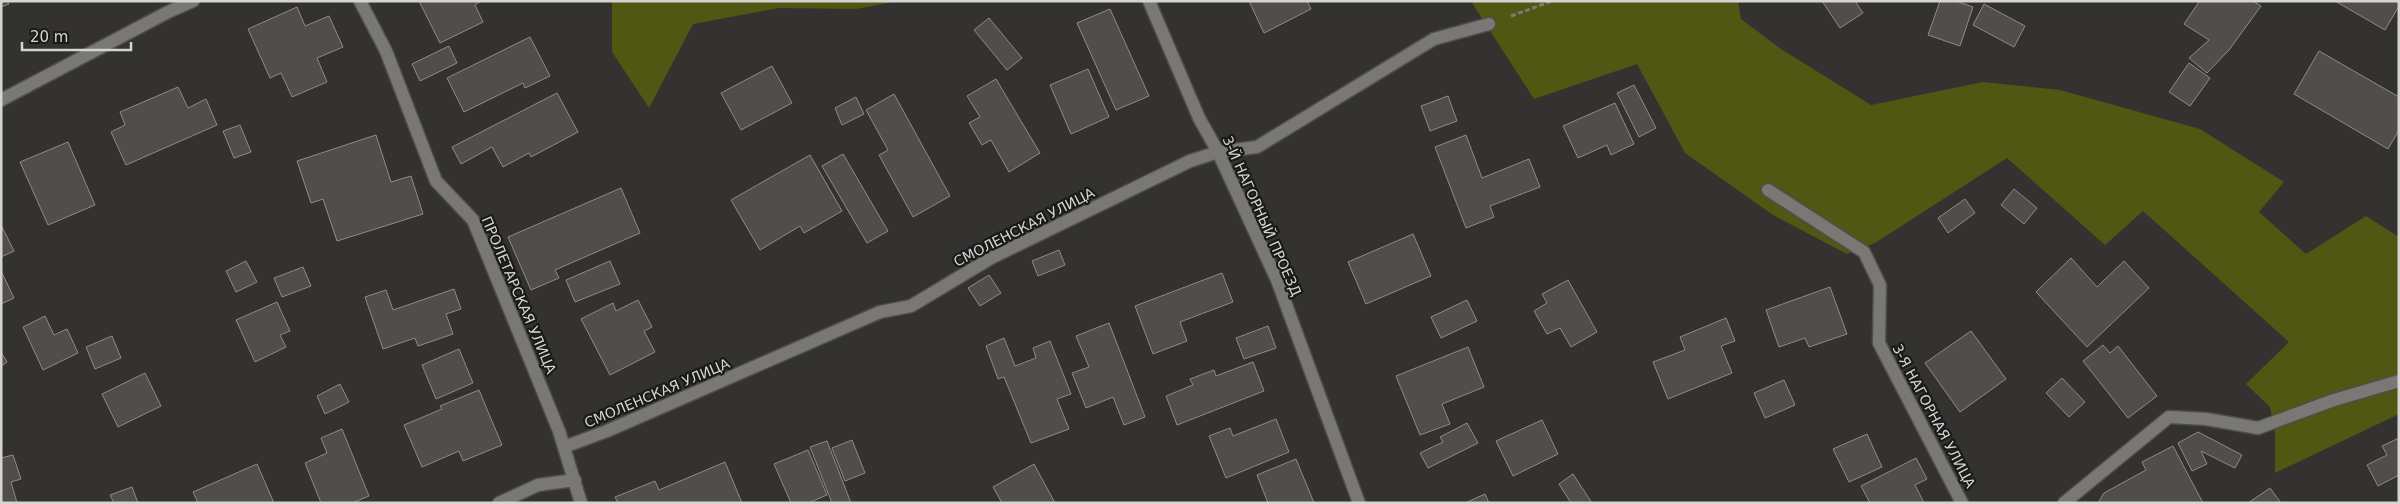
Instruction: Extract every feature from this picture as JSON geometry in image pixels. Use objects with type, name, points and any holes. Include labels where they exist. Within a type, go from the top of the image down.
[{"type":"street","points":[[1,100],[168,12],[193,1]]},
{"type":"street","name":"ПРОЛЕТАРСКАЯ УЛИЦА","points":[[360,1],[386,51],[436,180],[473,220],[564,447],[581,503]]},
{"type":"street","name":"3-Й НАГОРНЫЙ ПРОЕЗД","points":[[1149,1],[1199,118],[1218,152],[1277,280],[1359,503]]},
{"type":"street","name":"СМОЛЕНСКАЯ УЛИЦА","points":[[564,447],[607,431],[880,312],[911,306],[991,258],[1190,161],[1218,152],[1257,147],[1434,39],[1489,24]]},
{"type":"street","name":"3-Я НАГОРНАЯ УЛИЦА","points":[[1768,190],[1864,252],[1880,285],[1878,343],[1962,503]]},
{"type":"street","points":[[2064,503],[2169,417],[2206,419],[2258,428],[2334,400],[2399,381]]},
{"type":"street","points":[[498,503],[538,485],[574,480]]},
{"type":"path","points":[[1489,24],[1552,1]]},
{"type":"green space","points":[[612,1],[898,1],[856,9],[779,8],[693,24],[649,108],[612,52]]},
{"type":"green space","points":[[1474,1],[1738,1],[1741,19],[1781,49],[1871,105],[1983,82],[2060,90],[2200,129],[2284,182],[2259,212],[2306,254],[2366,216],[2399,237],[2399,414],[2275,473],[2275,432],[2270,407],[2246,384],[2289,342],[2143,211],[2105,245],[2007,158],[1875,243],[1847,254],[1773,215],[1685,153],[1637,64],[1534,99],[1472,3]]},
{"type":"building","points":[[1,1],[7,1],[9,4],[1,7]]},
{"type":"building","points":[[419,1],[481,1],[475,5],[483,22],[440,43]]},
{"type":"building","points":[[1249,1],[1307,1],[1311,9],[1264,33]]},
{"type":"building","points":[[1822,1],[1855,1],[1863,13],[1840,28]]},
{"type":"building","points":[[1940,1],[1956,1],[1973,7],[1960,46],[1928,35]]},
{"type":"building","points":[[2197,1],[2253,1],[2261,6],[2229,50],[2207,73],[2189,58],[2209,40],[2184,24],[2199,2]]},
{"type":"building","points":[[2335,1],[2395,1],[2399,3],[2399,6],[2385,30]]},
{"type":"building","points":[[1984,4],[2025,26],[2014,47],[1973,25]]},
{"type":"building","points":[[297,7],[305,26],[329,16],[343,47],[317,58],[327,82],[292,97],[281,73],[270,78],[248,29]]},
{"type":"building","points":[[1110,9],[1149,96],[1116,110],[1077,23]]},
{"type":"building","points":[[989,18],[1022,58],[1007,70],[974,30]]},
{"type":"building","points":[[530,37],[550,76],[525,88],[523,83],[464,112],[447,78]]},
{"type":"building","points":[[449,46],[457,63],[420,81],[412,64]]},
{"type":"building","points":[[2319,51],[2399,97],[2399,130],[2388,149],[2294,94]]},
{"type":"building","points":[[2189,63],[2210,78],[2190,106],[2169,92]]},
{"type":"building","points":[[772,66],[792,103],[741,130],[721,93]]},
{"type":"building","points":[[1088,69],[1109,117],[1071,134],[1050,85]]},
{"type":"building","points":[[996,79],[1040,153],[1009,172],[991,140],[982,145],[969,123],[980,117],[967,96]]},
{"type":"building","points":[[1634,85],[1656,128],[1639,137],[1617,93]]},
{"type":"building","points":[[178,87],[188,108],[206,99],[217,125],[126,165],[111,132],[125,125],[120,112]]},
{"type":"building","points":[[557,93],[578,132],[531,157],[529,153],[503,167],[492,147],[461,164],[452,147]]},
{"type":"building","points":[[894,94],[950,196],[913,217],[879,155],[888,150],[866,110]]},
{"type":"building","points":[[1448,96],[1457,121],[1430,131],[1421,106]]},
{"type":"building","points":[[856,97],[864,114],[842,125],[835,108]]},
{"type":"building","points":[[1615,103],[1634,144],[1611,155],[1607,145],[1578,158],[1563,126]]},
{"type":"building","points":[[240,125],[251,152],[234,158],[223,131]]},
{"type":"building","points":[[376,135],[391,182],[411,176],[423,214],[337,241],[323,199],[311,203],[297,161]]},
{"type":"building","points":[[1466,135],[1482,178],[1529,159],[1540,187],[1490,206],[1494,217],[1466,228],[1435,147]]},
{"type":"building","points":[[68,142],[95,205],[48,225],[20,162]]},
{"type":"building","points":[[843,154],[888,231],[867,243],[822,166]]},
{"type":"building","points":[[810,155],[842,211],[804,233],[800,226],[760,250],[731,200]]},
{"type":"building","points":[[621,188],[640,233],[555,270],[559,278],[531,290],[508,237]]},
{"type":"building","points":[[2014,189],[2037,208],[2024,224],[2001,205]]},
{"type":"building","points":[[1965,199],[1975,213],[1948,233],[1938,218]]},
{"type":"building","points":[[1,225],[14,251],[1,257]]},
{"type":"building","points":[[1413,234],[1431,276],[1366,304],[1348,262]]},
{"type":"building","points":[[1059,250],[1065,265],[1038,276],[1032,261]]},
{"type":"building","points":[[2071,258],[2097,287],[2124,261],[2149,288],[2087,347],[2036,292]]},
{"type":"building","points":[[246,261],[257,282],[236,292],[226,271]]},
{"type":"building","points":[[610,261],[620,284],[575,302],[566,280]]},
{"type":"building","points":[[303,267],[311,286],[282,297],[274,278]]},
{"type":"building","points":[[1,271],[14,298],[1,304]]},
{"type":"building","points":[[1222,273],[1233,302],[1180,322],[1187,341],[1153,354],[1135,306]]},
{"type":"building","points":[[989,275],[1001,293],[980,306],[968,288]]},
{"type":"building","points":[[1568,280],[1597,332],[1571,347],[1560,328],[1547,334],[1534,311],[1547,303],[1542,294]]},
{"type":"building","points":[[1830,287],[1847,334],[1809,347],[1805,338],[1779,347],[1766,310]]},
{"type":"building","points":[[454,289],[461,309],[446,314],[453,334],[418,346],[415,338],[383,349],[365,297],[386,290],[393,310]]},
{"type":"building","points":[[638,300],[652,327],[644,331],[655,352],[610,375],[581,319],[613,303],[616,311]]},
{"type":"building","points":[[1467,300],[1477,321],[1441,338],[1431,317]]},
{"type":"building","points":[[277,302],[290,331],[280,335],[286,347],[255,362],[236,320]]},
{"type":"building","points":[[45,316],[54,335],[67,329],[78,353],[43,370],[23,327]]},
{"type":"building","points":[[1726,318],[1735,341],[1721,346],[1732,373],[1668,399],[1653,362],[1685,350],[1680,337]]},
{"type":"building","points":[[1109,323],[1145,417],[1124,425],[1113,397],[1086,408],[1072,373],[1089,367],[1076,336]]},
{"type":"building","points":[[1268,326],[1276,348],[1244,359],[1236,338]]},
{"type":"building","points":[[1971,331],[2006,379],[1960,412],[1925,363]]},
{"type":"building","points":[[112,336],[121,358],[95,369],[86,347]]},
{"type":"building","points":[[1004,338],[1015,366],[1036,358],[1033,348],[1050,341],[1071,394],[1057,399],[1069,429],[1031,443],[1004,377],[998,379],[986,346]]},
{"type":"building","points":[[2103,345],[2110,353],[2118,346],[2157,396],[2128,418],[2083,361]]},
{"type":"building","points":[[1468,347],[1484,387],[1442,404],[1450,424],[1420,435],[1396,376]]},
{"type":"building","points":[[459,349],[473,383],[436,399],[422,365]]},
{"type":"building","points":[[1,352],[7,362],[1,366]]},
{"type":"building","points":[[1253,362],[1264,391],[1177,425],[1166,396],[1193,385],[1190,379],[1214,370],[1216,376]]},
{"type":"building","points":[[145,373],[161,406],[118,427],[102,394]]},
{"type":"building","points":[[2062,378],[2085,402],[2069,417],[2046,393]]},
{"type":"building","points":[[1784,380],[1795,405],[1765,418],[1754,393]]},
{"type":"building","points":[[340,384],[349,402],[325,414],[317,396]]},
{"type":"building","points":[[479,390],[502,445],[463,461],[459,451],[422,467],[404,425],[442,409],[440,406]]},
{"type":"building","points":[[1276,419],[1289,452],[1226,478],[1209,436],[1230,428],[1233,436]]},
{"type":"building","points":[[1542,420],[1558,454],[1513,476],[1496,441]]},
{"type":"building","points":[[1467,423],[1478,443],[1428,468],[1420,453],[1443,442],[1440,437]]},
{"type":"building","points":[[342,429],[369,496],[352,503],[321,503],[305,463],[327,453],[321,438]]},
{"type":"building","points":[[2198,432],[2242,455],[2235,468],[2201,451],[2207,464],[2192,471],[2178,443]]},
{"type":"building","points":[[1867,434],[1882,467],[1849,482],[1833,449]]},
{"type":"building","points":[[2399,438],[2399,475],[2378,486],[2367,465],[2387,455],[2382,446]]},
{"type":"building","points":[[852,440],[865,473],[845,481],[832,448]]},
{"type":"building","points":[[827,441],[851,503],[832,503],[810,447]]},
{"type":"building","points":[[2173,446],[2203,503],[2098,503],[2104,493],[2146,470],[2142,462]]},
{"type":"building","points":[[808,450],[827,495],[808,503],[791,503],[774,464]]},
{"type":"building","points":[[13,455],[21,479],[11,482],[17,503],[1,503],[1,458]]},
{"type":"building","points":[[1916,458],[1927,479],[1915,485],[1924,503],[1870,503],[1861,486]]},
{"type":"building","points":[[1296,459],[1314,503],[1268,503],[1257,475]]},
{"type":"building","points":[[725,462],[742,503],[618,503],[615,497],[655,481],[659,490]]},
{"type":"building","points":[[257,464],[274,503],[198,503],[193,492]]},
{"type":"building","points":[[1034,464],[1055,503],[1002,503],[993,487]]},
{"type":"building","points":[[1573,474],[1592,503],[1571,503],[1559,484]]},
{"type":"building","points":[[132,487],[138,503],[114,503],[110,495]]},
{"type":"building","points":[[2270,488],[2281,503],[2248,503]]},
{"type":"building","points":[[1485,494],[1489,503],[1465,503]]}]
